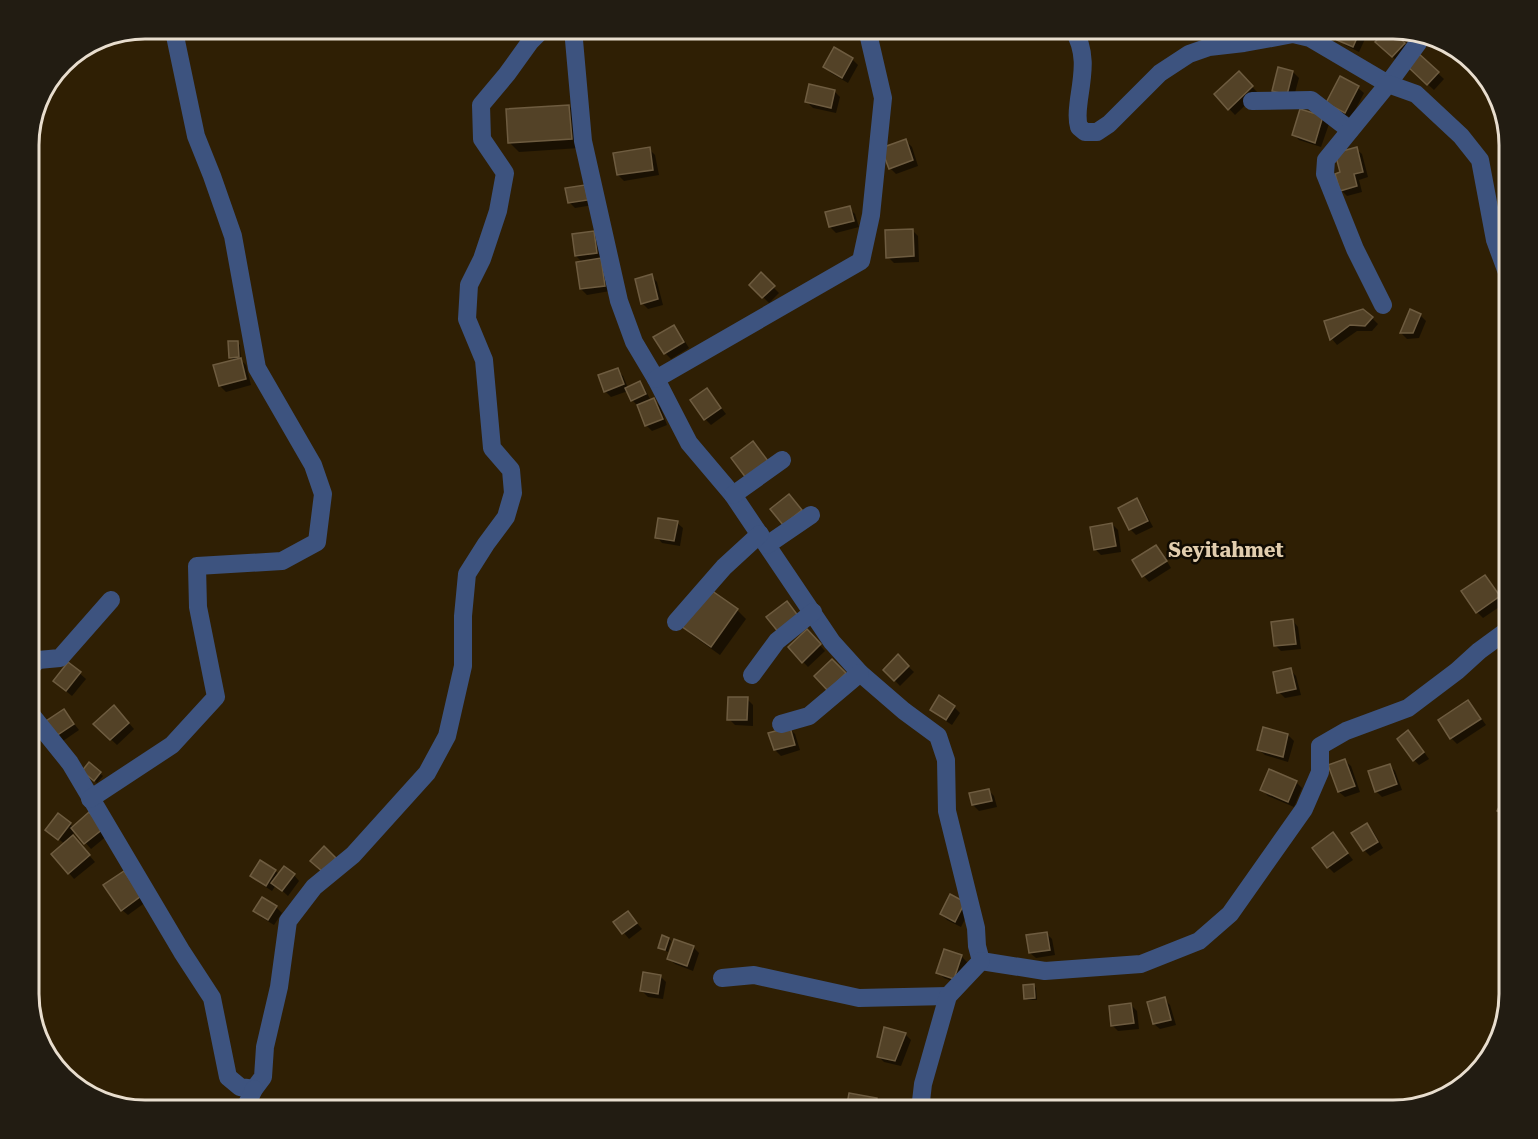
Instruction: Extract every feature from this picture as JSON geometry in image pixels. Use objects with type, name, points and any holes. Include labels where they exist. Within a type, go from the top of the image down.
[{"type":"street","points":[[90,799],[172,745],[216,696],[198,607],[197,566],[282,561],[317,542],[323,494],[313,465],[256,368],[234,236],[196,136],[176,39]]},
{"type":"street","points":[[249,1100],[263,1077],[265,1047],[279,987],[288,921],[315,888],[353,855],[427,773],[447,736],[464,666],[467,574],[506,518],[513,493],[511,470],[492,448],[484,360],[467,320],[469,285],[482,259],[498,211],[505,173],[482,139],[481,105],[533,39]]},
{"type":"street","points":[[574,39],[583,141],[619,302],[634,342],[689,443],[733,495],[832,642],[860,673],[904,711],[938,736],[946,760],[947,811],[976,928],[981,961]]},
{"type":"street","points":[[656,379],[861,261],[871,215],[883,98],[870,39]]},
{"type":"street","points":[[1079,39],[1084,66],[1076,118],[1078,127],[1085,132],[1097,132],[1109,124],[1160,73],[1189,54],[1209,46],[1266,39]]},
{"type":"street","points":[[1312,39],[1388,84],[1416,94],[1461,136],[1480,160],[1499,251]]},
{"type":"street","points":[[1383,305],[1355,249],[1325,174],[1326,160],[1418,43]]},
{"type":"street","points":[[1252,101],[1311,100],[1350,130]]},
{"type":"street","points":[[733,495],[782,460]]},
{"type":"street","points":[[676,622],[724,567],[764,539],[811,515]]},
{"type":"street","points":[[39,660],[60,658],[111,600]]},
{"type":"street","points":[[752,675],[777,641],[813,612]]},
{"type":"street","points":[[981,961],[1045,971],[1141,964],[1198,941],[1230,914],[1304,809],[1320,772],[1320,746],[1346,731],[1408,708],[1499,636]]},
{"type":"street","points":[[781,724],[809,717],[860,673]]},
{"type":"street","points":[[39,724],[70,763],[182,952],[212,998],[228,1077],[240,1087],[254,1089]]},
{"type":"street","points":[[922,1100],[948,996],[981,961]]},
{"type":"street","points":[[722,978],[754,975],[859,998],[948,996]]},
{"type":"building","points":[[1337,39],[1356,39],[1353,47]]},
{"type":"building","points":[[1378,39],[1393,39],[1401,40],[1405,43],[1392,57],[1375,42]]},
{"type":"building","points":[[834,47],[853,58],[842,78],[823,67]]},
{"type":"building","points":[[1417,52],[1439,72],[1427,85],[1406,65]]},
{"type":"building","points":[[1278,67],[1293,71],[1287,95],[1272,91]]},
{"type":"building","points":[[1239,71],[1253,86],[1228,110],[1214,94]]},
{"type":"building","points":[[1340,76],[1359,86],[1345,113],[1326,103]]},
{"type":"building","points":[[809,84],[835,90],[831,108],[805,102]]},
{"type":"building","points":[[569,105],[572,139],[508,143],[506,109]]},
{"type":"building","points":[[1300,109],[1323,116],[1315,143],[1292,135]]},
{"type":"building","points":[[906,139],[913,160],[889,169],[881,148]]},
{"type":"building","points":[[650,147],[653,170],[617,175],[613,153]]},
{"type":"building","points":[[1357,147],[1363,172],[1354,174],[1357,186],[1340,191],[1335,174],[1340,172],[1335,153]]},
{"type":"building","points":[[585,185],[588,200],[568,203],[565,188]]},
{"type":"building","points":[[850,206],[854,221],[829,227],[825,212]]},
{"type":"building","points":[[913,229],[914,256],[886,258],[885,230]]},
{"type":"building","points":[[594,231],[597,253],[575,256],[572,234]]},
{"type":"building","points":[[601,258],[605,286],[580,289],[576,262]]},
{"type":"building","points":[[761,272],[775,286],[762,298],[749,285]]},
{"type":"building","points":[[652,274],[658,299],[641,304],[635,279]]},
{"type":"building","points":[[1363,309],[1373,317],[1365,326],[1350,325],[1330,340],[1324,321]]},
{"type":"building","points":[[1410,309],[1421,314],[1413,333],[1400,333]]},
{"type":"building","points":[[674,325],[684,342],[664,354],[653,337]]},
{"type":"building","points":[[228,341],[238,341],[239,357],[229,358]]},
{"type":"building","points":[[241,358],[246,379],[219,386],[213,365]]},
{"type":"building","points":[[618,368],[624,384],[604,392],[598,375]]},
{"type":"building","points":[[640,381],[646,394],[631,401],[625,388]]},
{"type":"building","points":[[707,388],[721,408],[704,420],[690,400]]},
{"type":"building","points":[[654,398],[663,419],[645,426],[637,405]]},
{"type":"building","points":[[753,441],[768,461],[746,478],[731,458]]},
{"type":"building","points":[[789,494],[802,510],[783,525],[770,509]]},
{"type":"building","points":[[1137,498],[1148,521],[1129,530],[1118,508]]},
{"type":"building","points":[[658,518],[678,521],[674,541],[655,538]]},
{"type":"building","points":[[1112,523],[1116,546],[1094,550],[1090,527]]},
{"type":"building","points":[[1156,545],[1167,561],[1142,577],[1132,560]]},
{"type":"building","points":[[1485,575],[1499,597],[1476,613],[1461,591]]},
{"type":"building","points":[[708,588],[738,609],[711,647],[681,626]]},
{"type":"building","points":[[787,601],[799,617],[779,633],[766,617]]},
{"type":"building","points":[[1293,619],[1296,644],[1274,646],[1271,622]]},
{"type":"building","points":[[807,629],[821,644],[802,663],[788,647]]},
{"type":"building","points":[[898,654],[909,666],[894,681],[883,670]]},
{"type":"building","points":[[832,659],[846,673],[828,691],[814,676]]},
{"type":"building","points":[[68,662],[81,672],[66,691],[53,681]]},
{"type":"building","points":[[1291,668],[1296,689],[1277,693],[1273,672]]},
{"type":"building","points":[[939,695],[955,706],[946,720],[930,710]]},
{"type":"building","points":[[728,697],[748,697],[747,720],[727,720]]},
{"type":"building","points":[[1468,700],[1481,719],[1450,739],[1438,720]]},
{"type":"building","points":[[114,705],[129,723],[110,740],[93,724]]},
{"type":"building","points":[[64,709],[74,724],[56,736],[46,721]]},
{"type":"building","points":[[790,727],[795,745],[774,750],[768,733]]},
{"type":"building","points":[[1263,727],[1288,734],[1283,757],[1257,750]]},
{"type":"building","points":[[1408,730],[1424,752],[1413,761],[1397,739]]},
{"type":"building","points":[[1345,759],[1355,786],[1338,792],[1328,765]]},
{"type":"building","points":[[89,762],[101,772],[94,781],[82,771]]},
{"type":"building","points":[[1390,764],[1397,784],[1375,792],[1368,771]]},
{"type":"building","points":[[1269,769],[1297,781],[1288,802],[1260,790]]},
{"type":"building","points":[[989,789],[992,801],[972,805],[969,793]]},
{"type":"building","points":[[89,812],[103,829],[84,844],[71,828]]},
{"type":"building","points":[[58,813],[71,823],[58,840],[45,830]]},
{"type":"building","points":[[1367,823],[1378,842],[1363,851],[1351,833]]},
{"type":"building","points":[[1333,832],[1348,853],[1327,868],[1312,848]]},
{"type":"building","points":[[73,835],[90,855],[68,874],[51,854]]},
{"type":"building","points":[[324,846],[336,858],[323,872],[310,861]]},
{"type":"building","points":[[260,860],[276,870],[266,886],[250,876]]},
{"type":"building","points":[[284,866],[295,874],[282,891],[271,883]]},
{"type":"building","points":[[124,871],[141,896],[121,911],[103,885]]},
{"type":"building","points":[[950,894],[965,902],[955,922],[940,914]]},
{"type":"building","points":[[262,897],[277,906],[268,920],[253,911]]},
{"type":"building","points":[[628,911],[637,923],[622,934],[613,922]]},
{"type":"building","points":[[1047,932],[1050,950],[1029,953],[1026,935]]},
{"type":"building","points":[[662,935],[669,938],[665,950],[658,948]]},
{"type":"building","points":[[674,939],[694,946],[687,966],[667,959]]},
{"type":"building","points":[[944,949],[962,955],[954,979],[936,973]]},
{"type":"building","points":[[643,972],[661,975],[658,994],[640,991]]},
{"type":"building","points":[[1034,984],[1035,998],[1024,999],[1023,985]]},
{"type":"building","points":[[1165,997],[1171,1020],[1153,1024],[1147,1002]]},
{"type":"building","points":[[1131,1003],[1134,1023],[1111,1026],[1109,1006]]},
{"type":"building","points":[[884,1027],[906,1033],[895,1061],[877,1057]]},
{"type":"building","points":[[849,1093],[877,1098],[877,1100],[848,1100]]},
{"type":"district","name":"Seyitahmet","points":[[1226,550]]}]
